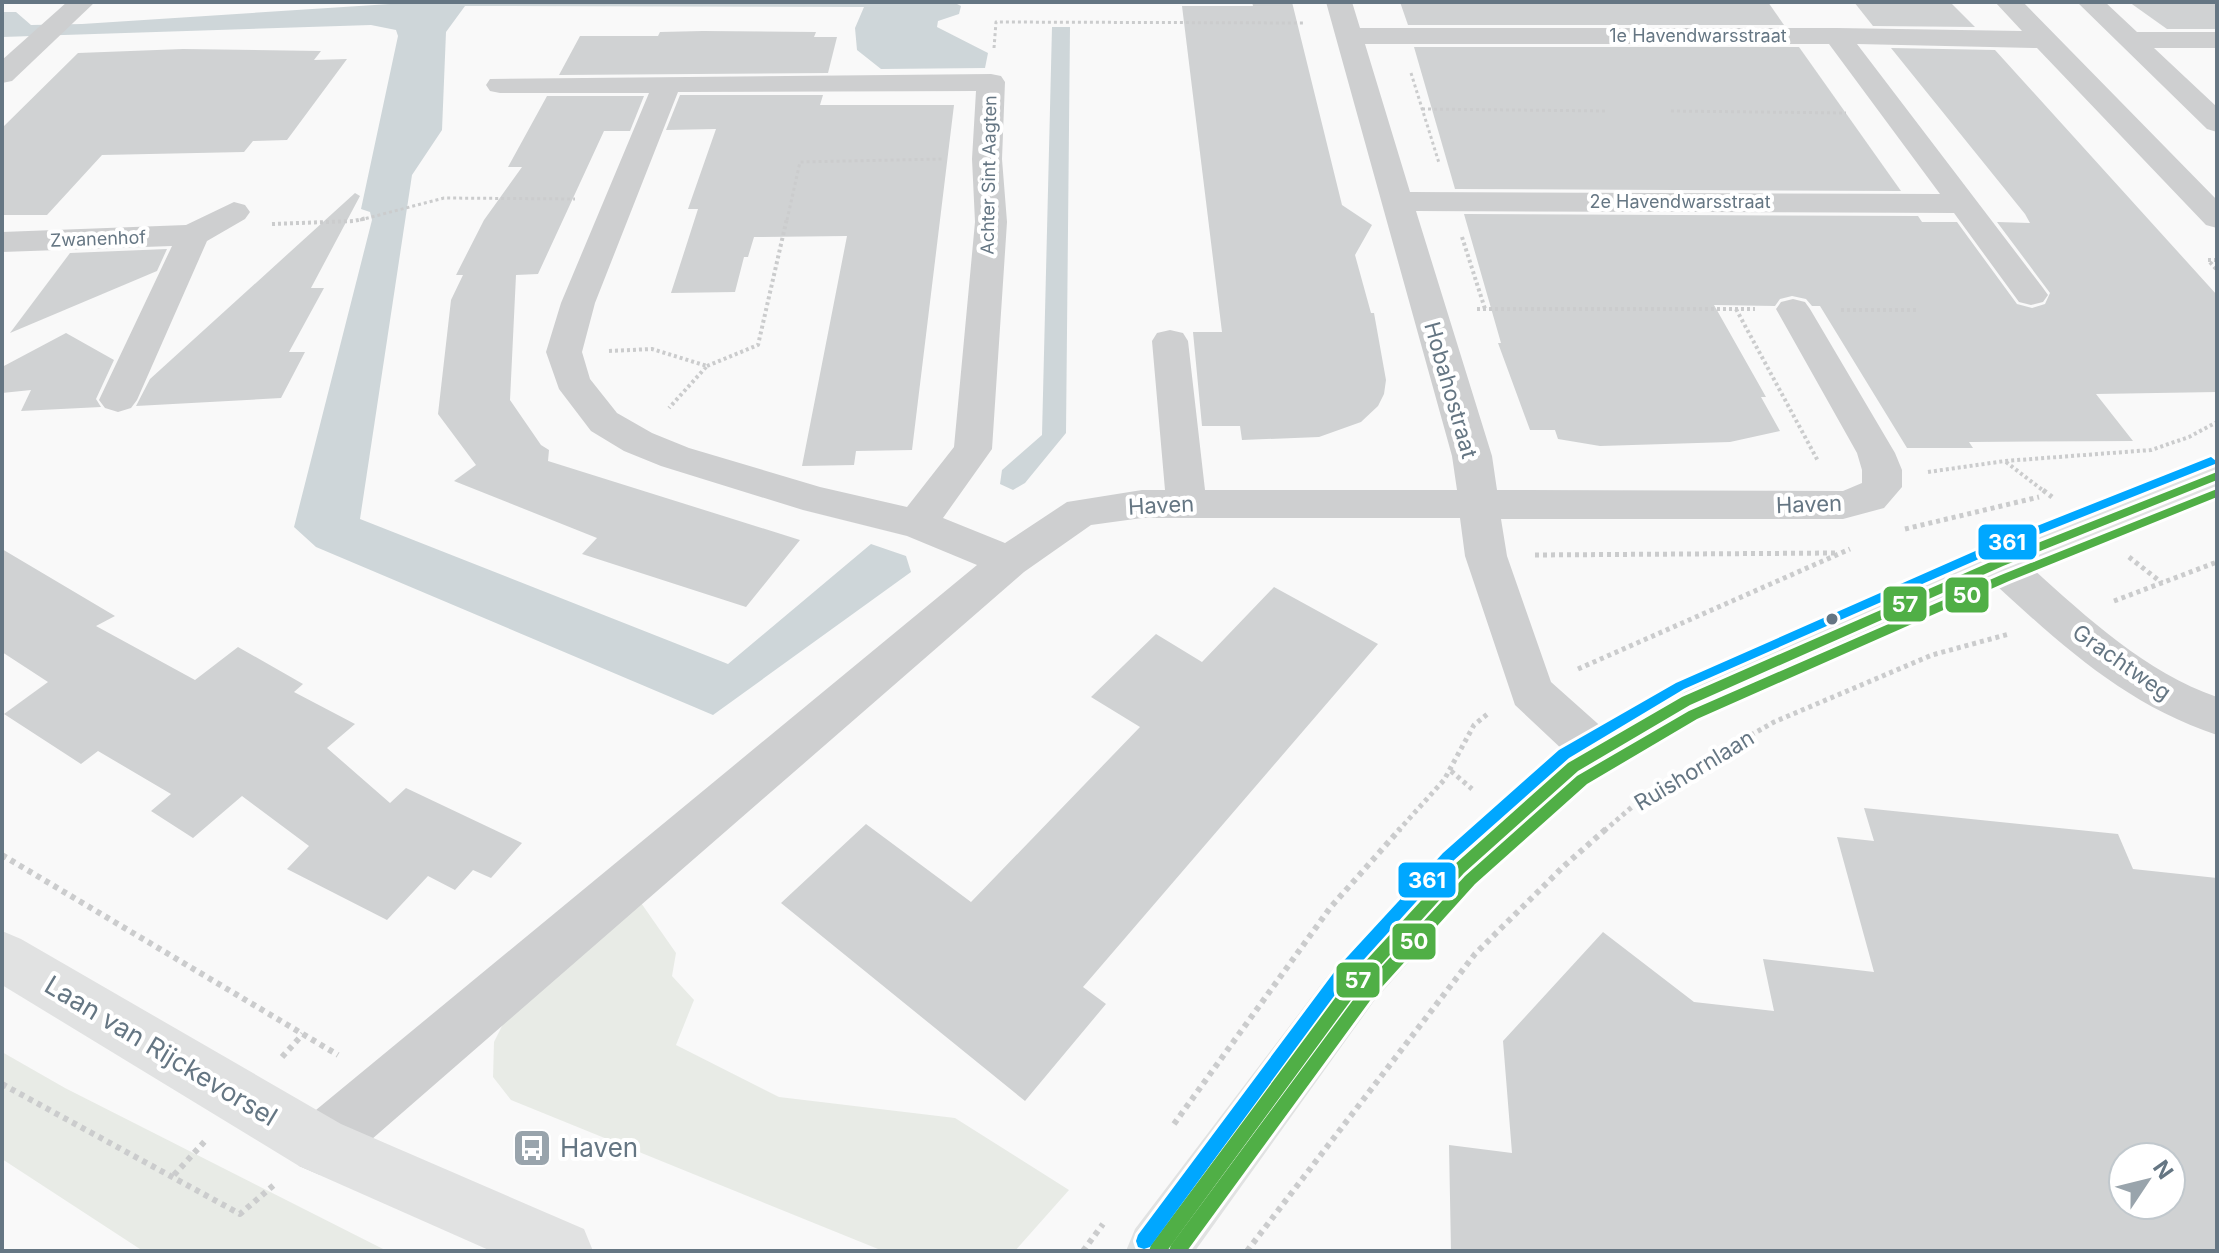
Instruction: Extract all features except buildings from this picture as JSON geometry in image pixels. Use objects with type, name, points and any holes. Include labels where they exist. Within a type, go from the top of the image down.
[{"type":"main road","points":[[1157,1251],[1355,983],[1459,869],[1573,767],[1686,701],[1999,563],[2217,476]]},
{"type":"main road","name":"Laan van Rijckevorsel","points":[[2,956],[320,1145],[562,1251]]},
{"type":"street","points":[[2,75],[82,2]]},
{"type":"street","points":[[2008,2],[2217,218]]},
{"type":"street","points":[[2090,2],[2217,123]]},
{"type":"street","name":"1e Havendwarsstraat","points":[[1345,20],[2046,40]]},
{"type":"street","name":"Hobahostraat","points":[[1345,20],[1472,456],[1486,556],[1531,692],[1598,753]]},
{"type":"street","points":[[1837,36],[2031,295]]},
{"type":"street","points":[[2130,40],[2217,40]]},
{"type":"street","name":"Achter Sint Aagten","points":[[500,85],[991,82],[987,159],[991,222],[973,449],[917,524]]},
{"type":"street","points":[[667,84],[578,303],[564,352],[572,381],[604,422],[638,442],[675,457],[817,500],[917,524],[1009,561]]},
{"type":"street","name":"2e Havendwarsstraat","points":[[1397,201],[1963,204]]},
{"type":"street","points":[[118,400],[212,224]]},
{"type":"street","name":"Zwanenhof","points":[[2,242],[212,224]]},
{"type":"street","points":[[1793,309],[1876,453],[1882,470],[1882,487]]},
{"type":"street","points":[[1170,341],[1186,504]]},
{"type":"street","name":"Haven","points":[[320,1145],[1009,561],[1081,512],[1142,504],[1426,502],[1479,505],[1843,505],[1870,498],[1882,487]]},
{"type":"street","name":"Grachtweg","points":[[1999,563],[2098,650],[2189,708],[2217,716]]},
{"type":"path","points":[[991,82],[996,22],[1345,20]]},
{"type":"path","points":[[1422,109],[1607,111]]},
{"type":"path","points":[[1671,111],[1895,114]]},
{"type":"path","points":[[638,442],[707,366],[758,345],[800,162],[987,159]]},
{"type":"path","points":[[212,224],[354,221],[444,198],[620,199]]},
{"type":"path","points":[[2217,260],[2208,260],[2217,270]]},
{"type":"path","points":[[1428,309],[1917,310]]},
{"type":"path","points":[[1736,309],[1818,461]]},
{"type":"path","points":[[564,352],[652,349],[707,366]]},
{"type":"path","points":[[1882,487],[1922,473],[2005,461],[2151,450],[2189,437],[2217,422]]},
{"type":"path","points":[[2005,461],[2048,495]]},
{"type":"path","points":[[1486,556],[1840,553]]},
{"type":"path","name":"Ruishornlaan","points":[[1247,1251],[1475,954],[1564,866],[1647,794],[1774,722],[1932,655],[2062,619],[2217,562]]},
{"type":"path","points":[[2,855],[391,1086]]},
{"type":"path","points":[[2,1084],[240,1214],[320,1145]]},
{"type":"shaded area","points":[[421,2],[953,2],[961,6],[959,14],[938,21],[937,27],[988,53],[985,68],[881,69],[857,50],[855,28],[864,7],[465,6],[446,32],[442,130],[412,175],[360,519],[728,664],[871,544],[906,556],[911,572],[713,715],[316,547],[294,527],[372,220],[370,212],[361,209],[398,36],[396,30],[371,25],[2,37],[2,12],[16,12],[31,25],[82,24]]},
{"type":"shaded area","points":[[1052,27],[1070,27],[1066,433],[1025,483],[1013,490],[1000,484],[1002,470],[1042,435]]},
{"type":"shaded area","points":[[639,900],[676,953],[672,976],[694,1000],[676,1045],[779,1097],[955,1118],[1069,1190],[1015,1251],[883,1251],[511,1100],[493,1077],[494,1042],[512,1006]]},
{"type":"shaded area","points":[[2,1052],[65,1088],[387,1251],[143,1251],[2,1159]]},
{"type":"transit line","name":"361","points":[[1144,1241],[1343,972],[1448,857],[1564,754],[1680,686],[1993,548],[2211,461]]},
{"type":"transit line","name":"57","points":[[1157,1251],[1355,983],[1459,869],[1573,767],[1686,701],[1999,563],[2217,476]]},
{"type":"transit line","name":"50","points":[[1177,1251],[1367,993],[1470,880],[1582,780],[1693,715],[2005,578],[2217,493]]},
{"type":"place","name":"Haven","points":[[532,1148]]}]
